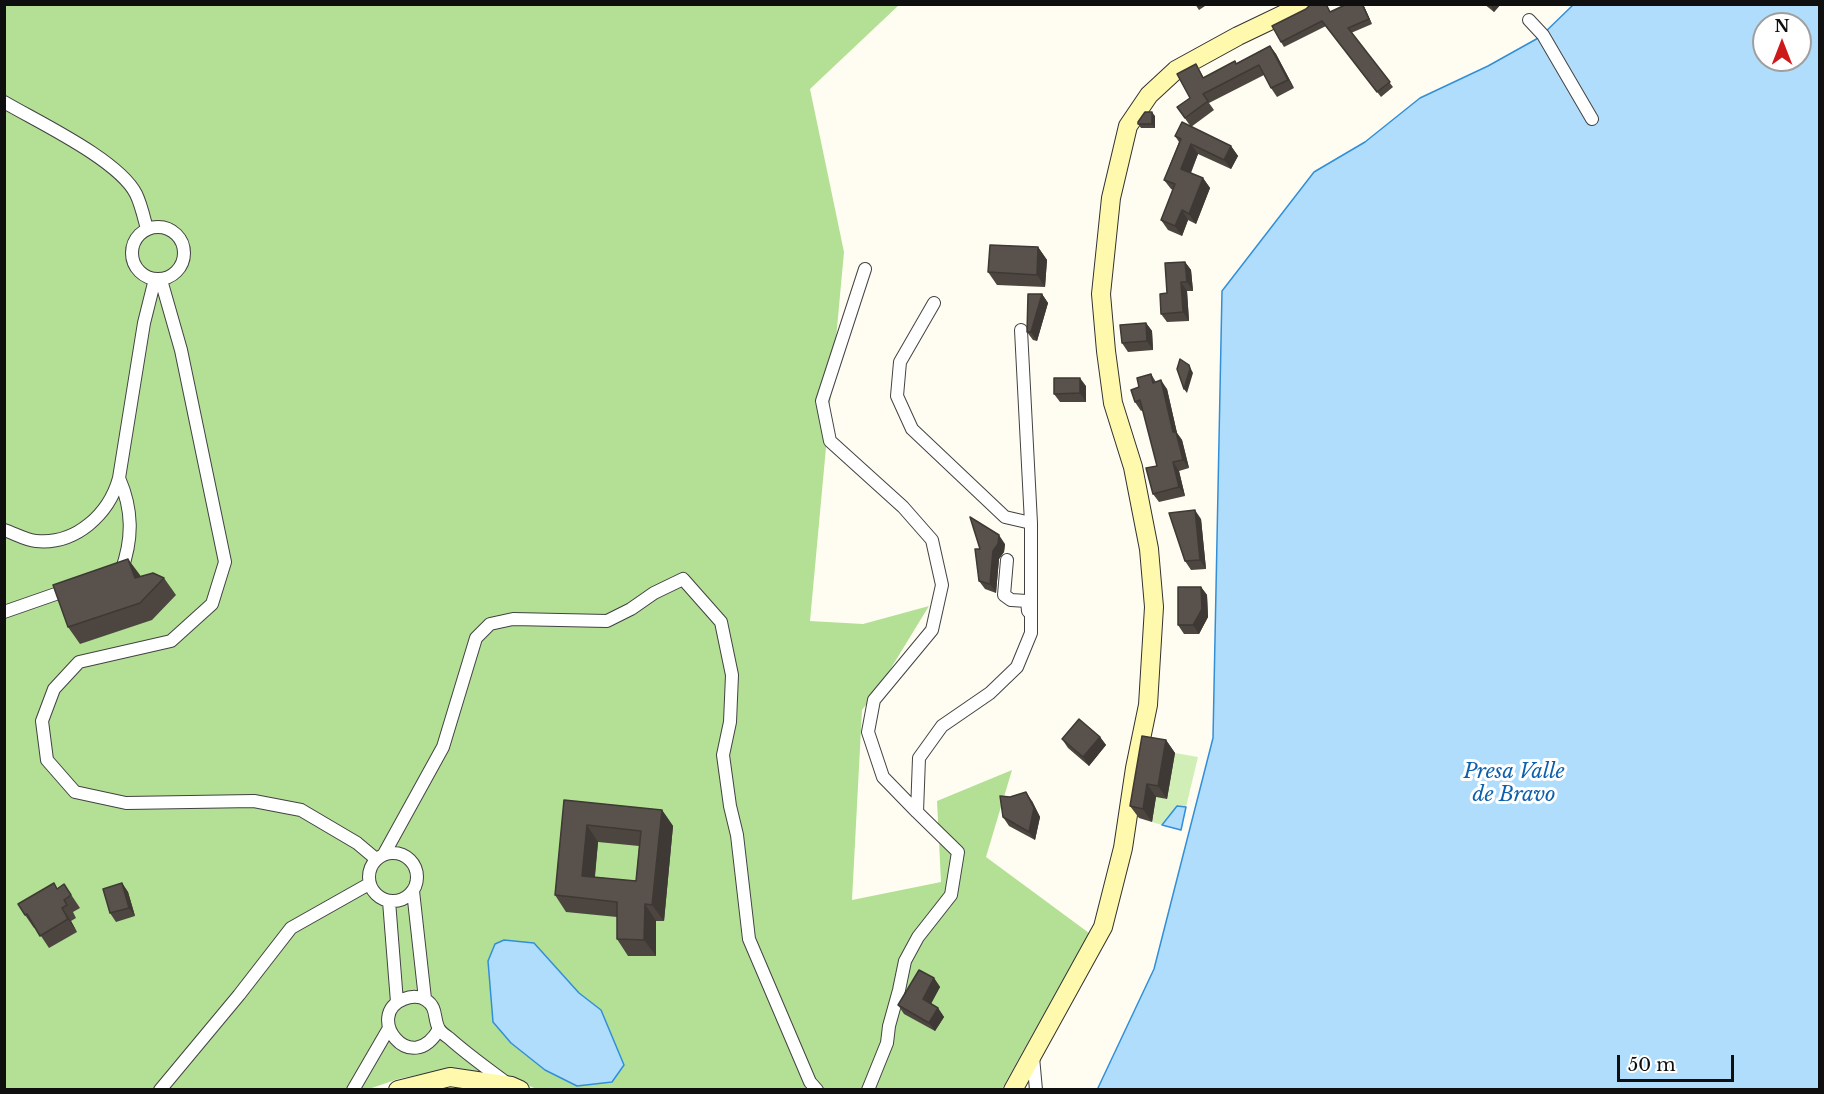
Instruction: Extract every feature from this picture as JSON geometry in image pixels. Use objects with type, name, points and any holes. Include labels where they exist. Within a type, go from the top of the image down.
[{"type":"main road","points":[[1013,1089],[1103,927],[1123,848],[1135,768],[1148,705],[1154,607],[1149,549],[1133,467],[1113,403],[1101,294],[1111,198],[1128,126],[1149,95],[1176,70],[1238,36],[1305,4]]},
{"type":"main road","points":[[398,1089],[450,1077],[516,1088]]},
{"type":"street","points":[[1529,20],[1543,35],[1592,119]]},
{"type":"street","points":[[4,102],[95,155],[118,172],[136,193],[147,229]]},
{"type":"street","points":[[161,226],[180,237],[184,248],[184,259],[180,269],[171,276],[158,279],[141,274],[134,266],[132,246],[136,238],[147,229],[161,226]]},
{"type":"street","points":[[865,269],[822,401],[830,441],[903,507],[932,540],[942,585],[932,630],[874,700],[868,732],[883,777],[958,852],[951,895],[918,937],[905,961],[887,1043],[868,1089]]},
{"type":"street","points":[[4,530],[34,541],[57,539],[78,532],[96,518],[111,500],[119,478],[144,323],[158,279]]},
{"type":"street","points":[[158,279],[182,358],[225,562],[212,604],[171,641],[79,662],[54,689],[42,721],[47,760],[75,792],[126,802],[254,801],[301,810],[380,856],[394,852],[404,855],[412,862],[417,871],[417,882],[412,891],[398,901],[380,898],[373,892],[368,875],[371,866],[380,856],[443,747],[476,638],[490,624],[513,619],[607,621],[631,609],[654,593],[684,579],[721,622],[732,675],[730,722],[723,755],[730,806],[738,835],[749,939],[810,1082],[817,1089]]},
{"type":"street","points":[[934,303],[900,362],[897,396],[912,429],[1005,517],[1031,523]]},
{"type":"street","points":[[916,812],[919,758],[942,726],[990,693],[1017,667],[1031,633],[1031,523],[1021,330]]},
{"type":"street","points":[[101,578],[121,572],[129,544],[130,516],[119,478]]},
{"type":"street","points":[[1007,560],[1004,595],[1011,600],[1027,601],[1031,633]]},
{"type":"street","points":[[4,612],[82,585]]},
{"type":"street","points":[[160,1089],[239,995],[291,928],[369,884]]},
{"type":"street","points":[[412,891],[425,999]]},
{"type":"street","points":[[389,901],[398,1002]]},
{"type":"street","points":[[439,1029],[427,1043],[418,1047],[409,1047],[393,1037],[389,1028],[389,1014],[398,1002],[406,998],[425,999],[434,1007],[439,1029],[466,1054],[516,1088]]},
{"type":"street","points":[[352,1089],[389,1028]]},
{"type":"street","points":[[1032,1052],[1036,1089]]},
{"type":"green space","points":[[5,5],[899,5],[810,89],[844,252],[810,621],[863,624],[929,606],[877,691],[862,710],[852,900],[941,882],[937,801],[1012,770],[986,857],[1089,933],[1002,1089],[539,1090],[510,1078],[451,1068],[398,1079],[366,1090],[5,1090]]},
{"type":"green space","points":[[1175,753],[1198,757],[1186,807],[1177,806],[1162,825],[1152,822],[1156,797],[1167,798]]},
{"type":"water","name":"Presa Valle de Bravo","points":[[1573,5],[1819,5],[1819,1089],[1097,1090],[1154,969],[1213,738],[1222,291],[1314,172],[1365,142],[1420,98],[1488,66],[1540,37]]},
{"type":"water","points":[[1177,806],[1186,807],[1181,830],[1162,825]]},
{"type":"water","points":[[504,940],[534,943],[579,993],[601,1010],[624,1065],[612,1082],[577,1086],[545,1070],[511,1043],[493,1022],[488,961],[495,944]]},
{"type":"building","points":[[1311,4],[1326,4],[1330,12],[1347,4],[1362,4],[1369,19],[1348,28],[1390,82],[1377,92],[1322,21],[1281,42],[1272,26],[1306,9]]},
{"type":"building","points":[[1270,46],[1288,80],[1271,88],[1259,65],[1203,94],[1208,101],[1185,118],[1177,107],[1190,98],[1177,74],[1196,64],[1203,78]]},
{"type":"building","points":[[1145,112],[1152,112],[1152,124],[1138,124],[1138,122]]},
{"type":"building","points":[[1182,122],[1231,146],[1224,160],[1191,144],[1181,169],[1203,178],[1189,214],[1182,210],[1175,226],[1161,220],[1175,184],[1164,180],[1181,139],[1175,136]]},
{"type":"building","points":[[990,245],[1038,247],[1037,275],[988,272]]},
{"type":"building","points":[[1185,262],[1187,282],[1181,282],[1183,312],[1161,314],[1160,294],[1167,293],[1165,263]]},
{"type":"building","points":[[1028,294],[1042,294],[1031,332],[1027,332]]},
{"type":"building","points":[[1146,323],[1147,341],[1122,343],[1120,325]]},
{"type":"building","points":[[1180,359],[1189,365],[1190,369],[1184,389],[1177,369]]},
{"type":"building","points":[[1151,374],[1153,383],[1161,380],[1173,432],[1176,432],[1183,460],[1173,462],[1179,487],[1153,494],[1146,468],[1157,466],[1140,400],[1135,402],[1131,390],[1139,387],[1137,378]]},
{"type":"building","points":[[1054,378],[1080,378],[1080,393],[1054,394]]},
{"type":"building","points":[[1195,510],[1200,560],[1185,561],[1169,513]]},
{"type":"building","points":[[970,517],[999,535],[998,544],[993,551],[990,584],[979,581],[975,549],[980,549]]},
{"type":"building","points":[[128,559],[135,578],[153,573],[164,578],[140,603],[68,627],[53,585]]},
{"type":"building","points":[[1178,587],[1201,587],[1202,609],[1193,625],[1178,625]]},
{"type":"building","points":[[1079,719],[1100,737],[1083,757],[1062,739]]},
{"type":"building","points":[[1142,736],[1166,740],[1158,786],[1147,784],[1143,809],[1130,806]]},
{"type":"building","points":[[1026,792],[1034,808],[1029,832],[1003,817],[1000,796],[1010,797]]},
{"type":"building","points":[[564,800],[662,810],[652,905],[645,904],[644,940],[617,939],[617,902],[555,895]],"holes":[[[587,825],[641,831],[636,881],[582,876]]]},
{"type":"building","points":[[54,883],[57,889],[64,884],[71,895],[64,900],[67,905],[62,908],[68,919],[40,936],[18,904]]},
{"type":"building","points":[[122,883],[129,908],[110,913],[103,889]]},
{"type":"building","points":[[919,970],[934,978],[923,999],[938,1008],[929,1023],[898,1005]]}]
